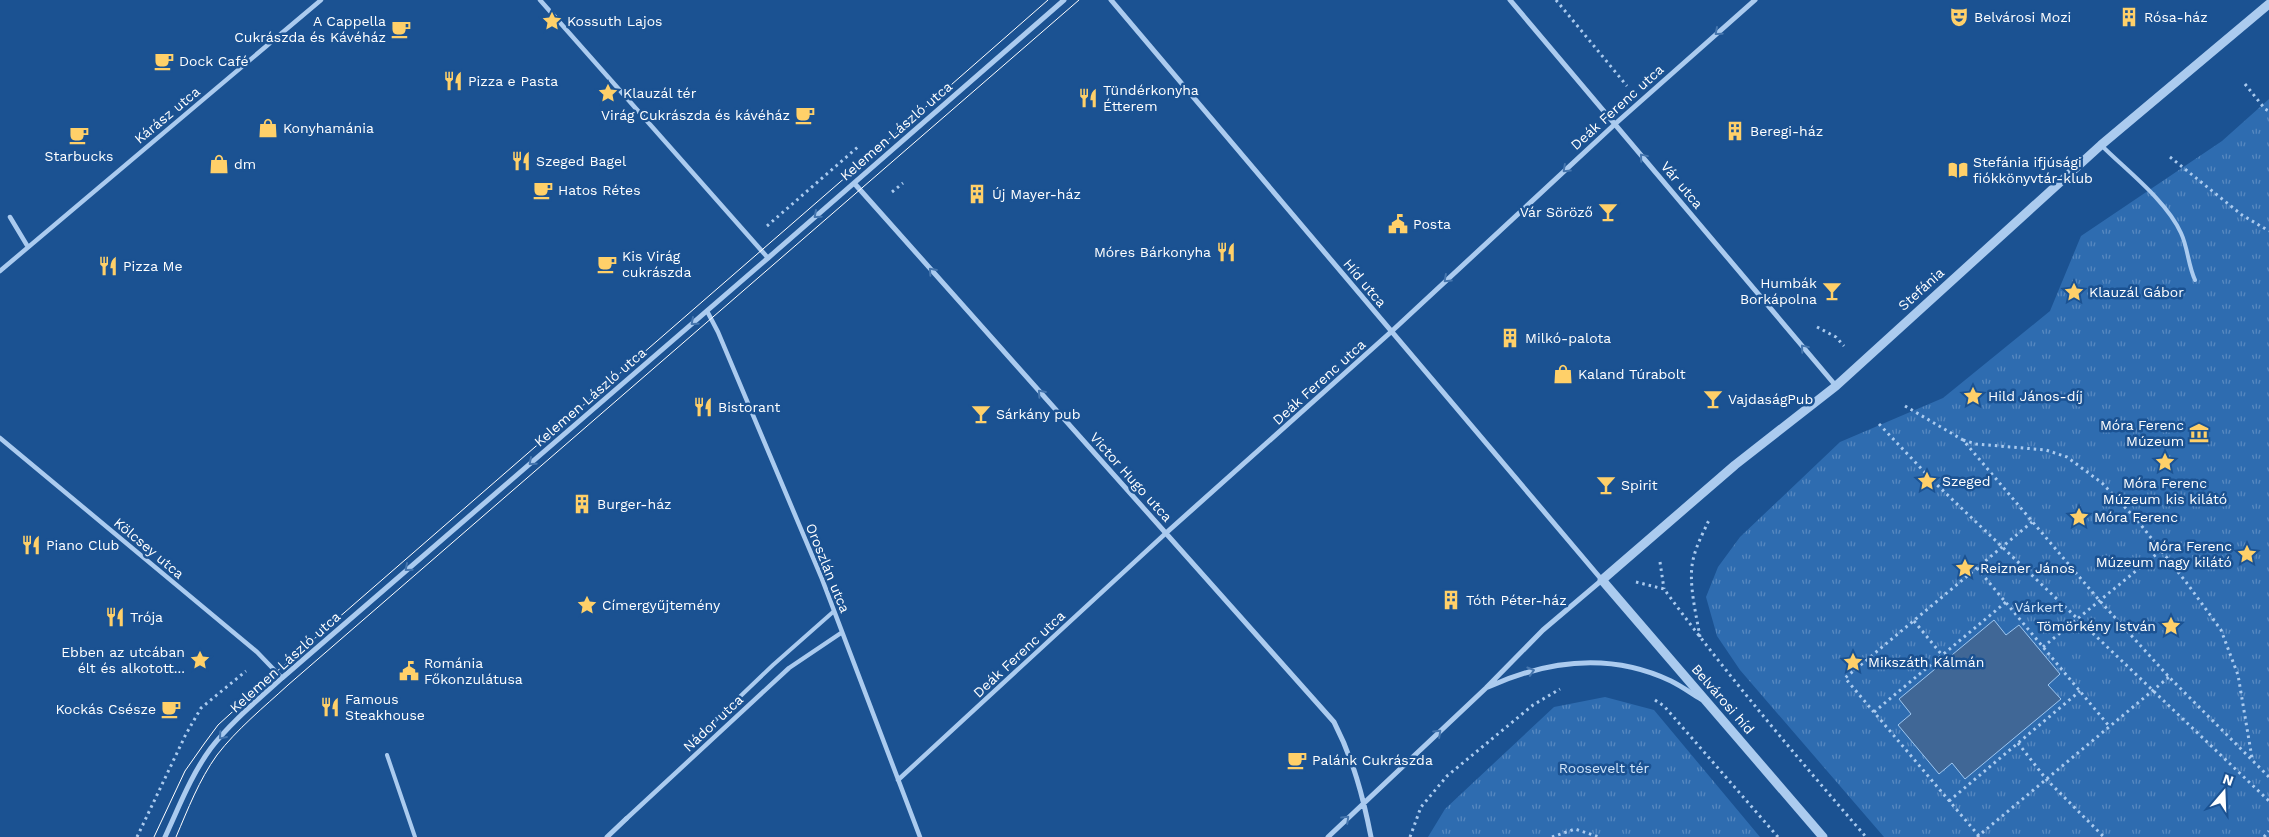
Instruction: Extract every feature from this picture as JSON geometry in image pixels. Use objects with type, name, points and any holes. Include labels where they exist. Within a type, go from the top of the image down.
[{"type":"street","name":"Kárász utca","points":[[0,271],[321,0]]},
{"type":"street","points":[[540,0],[768,258]]},
{"type":"street","name":"Kelemen László utca","points":[[165,837],[194,776],[210,749],[225,732],[282,678],[1064,0]]},
{"type":"street","name":"Híd utca","points":[[1111,0],[1602,580]]},
{"type":"street","name":"Vár utca","points":[[1510,0],[1836,386]]},
{"type":"street","name":"Deák Ferenc utca","points":[[898,780],[1166,534],[1392,332],[1638,102],[1754,0]]},
{"type":"street","name":"Stefánia","points":[[1602,580],[1735,465],[1836,386],[2101,145],[2269,4]]},
{"type":"street","name":"Stefánia","points":[[2256,16],[2269,9]]},
{"type":"street","name":"Victor Hugo utca","points":[[854,183],[1334,722],[1349,751],[1364,802]]},
{"type":"street","points":[[10,216],[28,247]]},
{"type":"street","name":"Oroszlán utca","points":[[706,311],[718,332],[833,612],[920,837]]},
{"type":"street","name":"Kölcsey utca","points":[[0,438],[257,652],[282,678]]},
{"type":"street","points":[[1328,837],[1486,688],[1543,630],[1602,580]]},
{"type":"street","name":"Belvárosi híd","points":[[1602,580],[1823,837]]},
{"type":"street","name":"Nádor utca","points":[[607,837],[789,668],[841,633]]},
{"type":"street","points":[[1486,688],[1511,677],[1546,666],[1581,662],[1627,666],[1671,681],[1711,706]]},
{"type":"street","points":[[1364,802],[1371,837]]},
{"type":"lane","points":[[2101,145],[2165,209],[2181,233],[2195,280]]},
{"type":"lane","points":[[704,732],[772,665],[833,612]]},
{"type":"lane","points":[[388,755],[415,837]]},
{"type":"path","points":[[1556,0],[1638,102]]},
{"type":"path","points":[[2245,84],[2264,109],[2269,111]]},
{"type":"path","points":[[2170,157],[2242,215],[2269,231]]},
{"type":"path","points":[[1905,406],[1963,440],[1976,444],[2046,450],[2067,457],[2102,483],[2137,520],[2220,630],[2238,675],[2249,747],[2253,760]]},
{"type":"path","points":[[1879,424],[1934,482],[2269,801]]},
{"type":"path","points":[[1963,440],[2099,600],[2169,676],[2269,777]]},
{"type":"path","points":[[1701,640],[1694,602],[1694,556],[1713,512]]},
{"type":"path","points":[[2032,522],[1845,678],[1978,836],[2169,676]]},
{"type":"path","points":[[2043,647],[2170,543]]},
{"type":"path","points":[[1977,568],[2109,726]]},
{"type":"path","points":[[1602,580],[1639,582],[1664,588],[1701,640],[1762,717],[1866,837]]},
{"type":"path","points":[[1874,712],[2006,602]]},
{"type":"path","points":[[1914,621],[1942,655]]},
{"type":"path","points":[[1410,837],[1422,807],[1447,776],[1533,705],[1561,688]]},
{"type":"path","points":[[1949,801],[2080,691]]},
{"type":"path","points":[[1650,698],[1664,706],[1778,837]]},
{"type":"path","points":[[2018,743],[2046,779],[2104,837]]},
{"type":"path","points":[[137,837],[145,818]]},
{"type":"path","points":[[1552,837],[1575,829],[1599,837]]},
{"type":"path","points":[[2264,837],[2269,831]]},
{"type":"green space","name":"Várkert","points":[[2269,99],[2269,837],[1884,837],[1740,670],[1717,636],[1706,597],[1718,567],[1740,537],[1840,442],[1943,398],[2050,311],[2081,236],[2222,141]]},
{"type":"green space","name":"Roosevelt tér","points":[[1605,697],[1654,710],[1760,837],[1428,837],[1445,809],[1554,707]]},
{"type":"shaded area","points":[[1994,620],[2006,635],[2019,625],[2060,674],[2048,685],[2061,699],[1965,779],[1952,763],[1939,774],[1898,725],[1911,714],[1899,699]]},
{"type":"tram line","points":[[154,837],[185,771],[218,725],[276,672],[1048,0]]},
{"type":"tram line","points":[[176,837],[194,795],[217,755],[251,719],[1079,0]]},
{"type":"place","name":"Belvárosi Mozi","points":[[1959,17]]},
{"type":"place","name":"Rósa-ház","points":[[2129,17]]},
{"type":"place","name":"Kossuth Lajos","points":[[552,21]]},
{"type":"place","name":"A Cappella Cukrászda és Kávéház","points":[[401,29]]},
{"type":"place","name":"Dock Café","points":[[164,61]]},
{"type":"place","name":"Pizza e Pasta","points":[[453,81]]},
{"type":"place","name":"Klauzál tér","points":[[608,93]]},
{"type":"place","name":"Tündérkonyha Étterem","points":[[1088,98]]},
{"type":"place","name":"Virág Cukrászda és kávéház","points":[[805,115]]},
{"type":"place","name":"Konyhamánia","points":[[268,128]]},
{"type":"place","name":"Beregi-ház","points":[[1735,131]]},
{"type":"place","name":"Starbucks","points":[[79,135]]},
{"type":"place","name":"Szeged Bagel","points":[[521,161]]},
{"type":"place","name":"dm","points":[[219,164]]},
{"type":"place","name":"Stefánia ifjúsági fiókkönyvtár-klub","points":[[1958,170]]},
{"type":"place","name":"Hatos Rétes","points":[[543,190]]},
{"type":"place","name":"Új Mayer-ház","points":[[977,194]]},
{"type":"place","name":"Vár Söröző","points":[[1608,212]]},
{"type":"place","name":"Posta","points":[[1398,224]]},
{"type":"place","name":"Móres Bárkonyha","points":[[1226,252]]},
{"type":"place","name":"Kis Virág cukrászda","points":[[607,264]]},
{"type":"place","name":"Pizza Me","points":[[108,266]]},
{"type":"place","name":"Humbák Borkápolna","points":[[1832,291]]},
{"type":"place","name":"Klauzál Gábor","points":[[2074,292]]},
{"type":"place","name":"Milkó-palota","points":[[1510,338]]},
{"type":"place","name":"Kaland Túrabolt","points":[[1563,374]]},
{"type":"place","name":"Hild János-díj","points":[[1973,396]]},
{"type":"place","name":"VajdaságPub","points":[[1713,399]]},
{"type":"place","name":"Bistorant","points":[[703,407]]},
{"type":"place","name":"Sárkány pub","points":[[981,414]]},
{"type":"place","name":"Móra Ferenc Múzeum","points":[[2199,433]]},
{"type":"place","name":"Móra Ferenc Múzeum kis kilátó","points":[[2165,462]]},
{"type":"place","name":"Szeged","points":[[1927,481]]},
{"type":"place","name":"Spirit","points":[[1606,485]]},
{"type":"place","name":"Burger-ház","points":[[582,504]]},
{"type":"place","name":"Móra Ferenc","points":[[2079,517]]},
{"type":"place","name":"Piano Club","points":[[31,545]]},
{"type":"place","name":"Móra Ferenc Múzeum nagy kilátó","points":[[2247,554]]},
{"type":"place","name":"Reizner János","points":[[1965,568]]},
{"type":"place","name":"Tóth Péter-ház","points":[[1451,600]]},
{"type":"place","name":"Címergyűjtemény","points":[[587,605]]},
{"type":"place","name":"Trója","points":[[115,617]]},
{"type":"place","name":"Tömörkény István","points":[[2171,626]]},
{"type":"place","name":"Ebben az utcában élt és alkotott...","points":[[200,660]]},
{"type":"place","name":"Mikszáth Kálmán","points":[[1853,662]]},
{"type":"place","name":"Románia Főkonzulátusa","points":[[409,671]]},
{"type":"place","name":"Famous Steakhouse","points":[[330,707]]},
{"type":"place","name":"Kockás Csésze","points":[[171,709]]},
{"type":"place","name":"Palánk Cukrászda","points":[[1297,760]]}]
